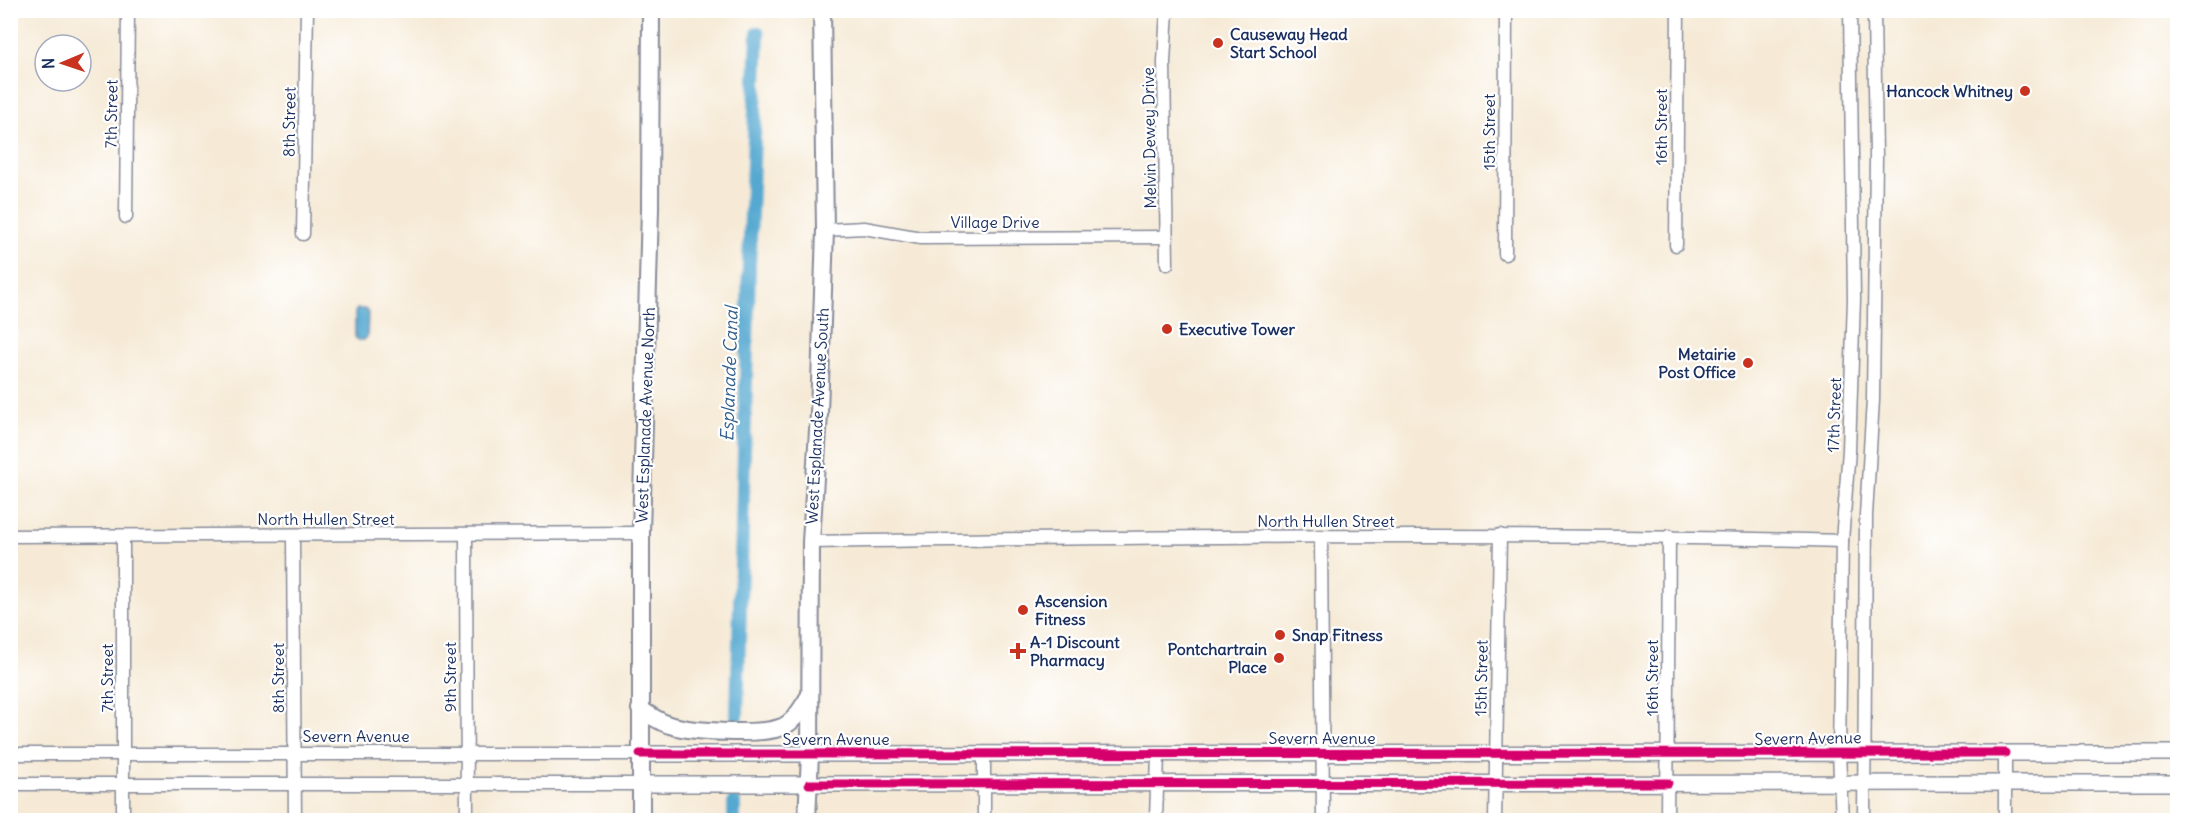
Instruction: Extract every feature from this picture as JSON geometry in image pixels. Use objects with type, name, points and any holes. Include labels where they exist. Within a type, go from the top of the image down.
[{"type":"main road","name":"West Esplanade Avenue North","points":[[641,820],[641,533],[650,209],[651,10]]},
{"type":"main road","name":"West Esplanade Avenue South","points":[[807,820],[810,754],[811,542],[819,414],[825,230],[822,10]]},
{"type":"main road","points":[[640,709],[671,726],[742,732],[780,728],[794,720],[810,695]]},
{"type":"street","name":"7th Street","points":[[126,217],[128,10]]},
{"type":"street","name":"8th Street","points":[[303,234],[307,10]]},
{"type":"street","name":"Melvin Dewey Drive","points":[[1167,10],[1164,62],[1167,264]]},
{"type":"street","name":"15th Street","points":[[1505,255],[1506,10]]},
{"type":"street","name":"16th Street","points":[[1676,244],[1678,10]]},
{"type":"street","name":"17th Street","points":[[1842,820],[1839,753],[1842,541],[1849,450],[1854,299],[1850,10]]},
{"type":"street","points":[[1864,820],[1866,515],[1873,400],[1876,158],[1874,10]]},
{"type":"street","name":"Village Drive","points":[[825,230],[864,228],[921,238],[1167,237]]},
{"type":"street","name":"North Hullen Street","points":[[10,536],[641,533]]},
{"type":"street","name":"9th Street","points":[[466,534],[467,820]]},
{"type":"street","name":"North Hullen Street","points":[[811,542],[1500,535],[1669,536],[1842,541]]},
{"type":"street","name":"15th Street","points":[[1495,820],[1500,535]]},
{"type":"street","name":"7th Street","points":[[123,536],[123,820]]},
{"type":"street","name":"8th Street","points":[[293,536],[295,820]]},
{"type":"street","name":"16th Street","points":[[1667,820],[1669,536]]},
{"type":"street","points":[[1321,537],[1323,820]]},
{"type":"street","points":[[2005,753],[2005,820]]},
{"type":"street","name":"Severn Avenue","points":[[10,754],[2178,753]]},
{"type":"street","points":[[984,754],[984,820]]},
{"type":"street","points":[[1156,820],[1158,754]]},
{"type":"street","points":[[10,784],[2178,783]]},
{"type":"water","points":[[357,309],[365,309],[368,312],[367,337],[364,340],[357,340],[355,337]]},
{"type":"waterway","name":"Esplanade Canal","points":[[737,716],[749,266],[758,33]]},
{"type":"waterway","name":"Esplanade Canal","points":[[734,802],[734,820]]},
{"type":"cycle path","points":[[640,754],[2005,753]]},
{"type":"cycle path","points":[[809,784],[1668,783]]},
{"type":"place","name":"Causeway Head Start School","points":[[1218,43]]},
{"type":"place","name":"Hancock Whitney","points":[[2025,91]]},
{"type":"place","name":"Executive Tower","points":[[1167,329]]},
{"type":"place","name":"Metairie Post Office","points":[[1748,363]]},
{"type":"place","name":"Ascension Fitness","points":[[1023,610]]},
{"type":"place","name":"Snap Fitness","points":[[1280,635]]},
{"type":"place","name":"A-1 Discount Pharmacy","points":[[1018,651]]},
{"type":"place","name":"Pontchartrain Place","points":[[1279,658]]}]
